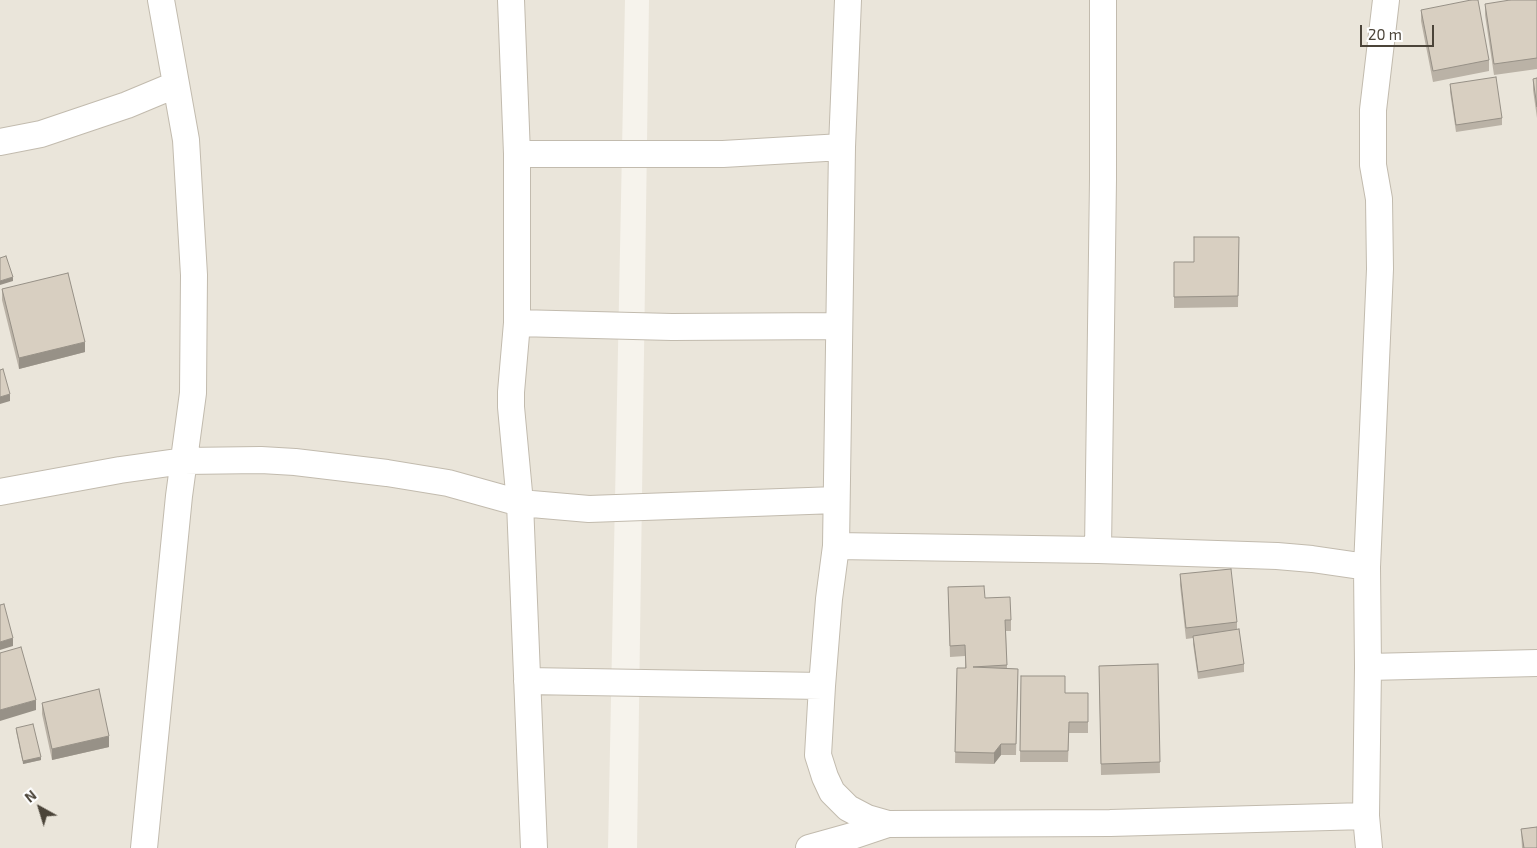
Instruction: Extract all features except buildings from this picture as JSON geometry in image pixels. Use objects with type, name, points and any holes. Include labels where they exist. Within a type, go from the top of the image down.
[{"type":"street","points":[[144,848],[178,505],[193,393],[194,275],[186,140],[161,0]]},
{"type":"street","points":[[511,0],[517,154],[517,323],[511,392],[520,503],[534,848]]},
{"type":"street","points":[[848,0],[842,147],[836,546],[829,599],[818,755],[824,777],[832,792],[848,808],[867,818],[888,824],[1110,823],[1366,816]]},
{"type":"street","points":[[1098,550],[1103,199],[1103,0]]},
{"type":"street","points":[[1368,848],[1366,816],[1367,567],[1380,269],[1379,199],[1373,165],[1373,110],[1386,0]]},
{"type":"street","points":[[0,142],[41,134],[127,105],[175,85]]},
{"type":"street","points":[[517,154],[723,154],[842,147]]},
{"type":"street","points":[[517,323],[672,327],[839,326]]},
{"type":"street","points":[[0,492],[120,470],[184,461],[261,460],[287,461],[387,473],[448,483],[520,503],[589,509],[836,500]]},
{"type":"street","points":[[836,546],[1098,550],[1276,556],[1367,567]]},
{"type":"street","points":[[1368,667],[1537,662]]},
{"type":"street","points":[[528,681],[822,686]]},
{"type":"street","points":[[809,848],[888,824]]},
{"type":"shaded area","points":[[0,0],[625,0],[608,848],[0,848]]},
{"type":"shaded area","points":[[649,0],[1537,0],[1537,848],[637,848]]}]
